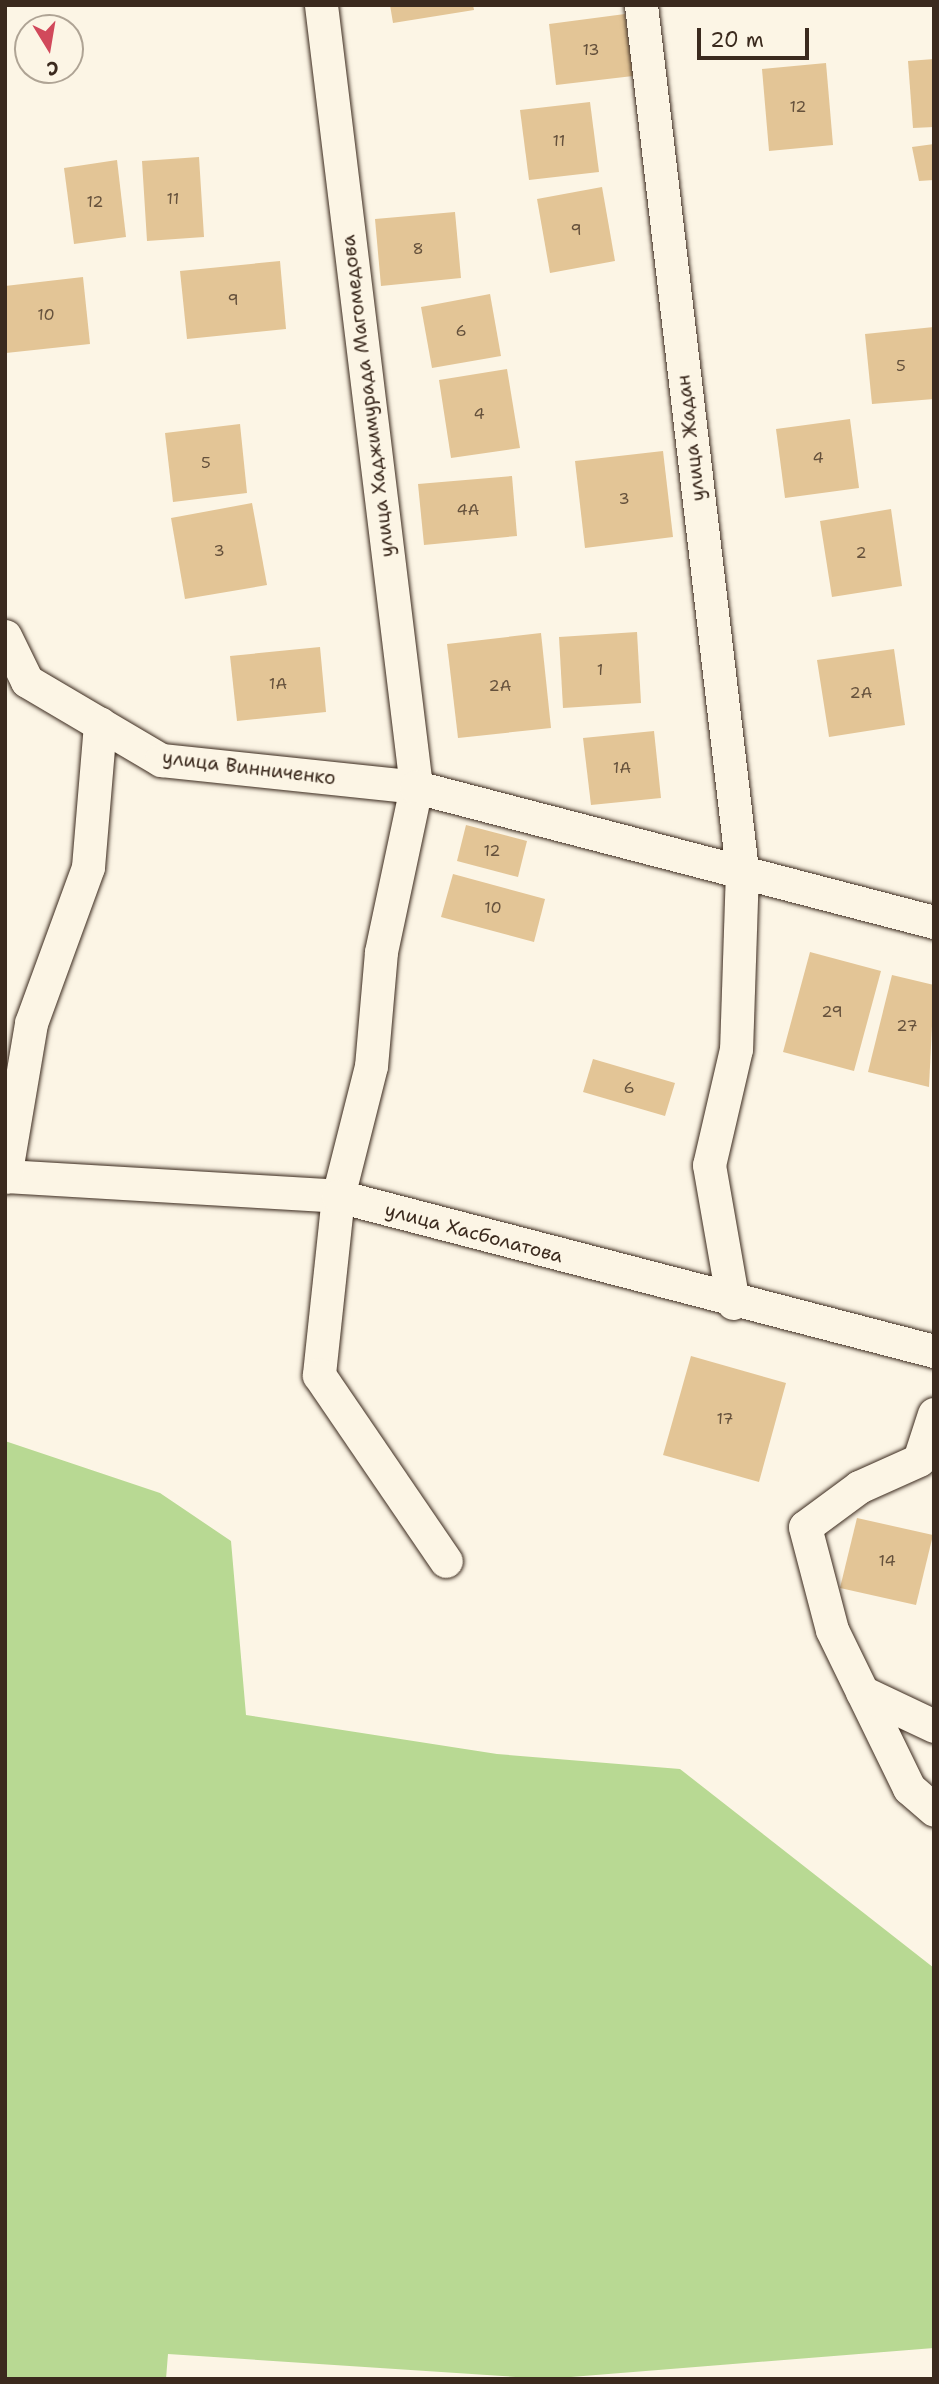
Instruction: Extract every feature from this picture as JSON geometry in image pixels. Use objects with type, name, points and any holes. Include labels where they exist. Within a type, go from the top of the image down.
[{"type":"street","name":"улица Хаджимурада Магомедова","points":[[321,5],[416,787],[381,952],[371,1066],[338,1196],[319,1375],[446,1561]]},
{"type":"street","name":"улица Жадан","points":[[641,5],[742,870],[736,1049],[709,1165],[733,1303]]},
{"type":"street","name":"улица Винниченко","points":[[5,636],[27,681],[161,760],[416,787],[934,922]]},
{"type":"street","points":[[5,1176],[32,1023],[88,867],[100,724]]},
{"type":"street","name":"улица Хасболатова","points":[[5,1176],[338,1196],[733,1303],[934,1351]]},
{"type":"street","points":[[934,1414],[919,1460],[859,1487],[805,1527],[832,1630],[909,1788],[934,1810]]},
{"type":"street","points":[[862,1692],[934,1726]]},
{"type":"green space","points":[[5,1441],[160,1493],[231,1541],[246,1715],[497,1754],[680,1769],[934,1968],[934,2348],[546,2379],[168,2354],[166,2379],[5,2379]]},
{"type":"building","points":[[390,5],[473,5],[474,10],[393,23]]},
{"type":"building","points":[[625,14],[633,76],[556,85],[549,24]]},
{"type":"building","points":[[934,59],[934,127],[913,128],[908,61]]},
{"type":"building","points":[[826,63],[833,145],[769,151],[762,69]]},
{"type":"building","points":[[590,102],[599,172],[529,180],[520,110]]},
{"type":"building","points":[[934,144],[934,180],[919,181],[912,147]]},
{"type":"building","points":[[199,157],[204,237],[147,241],[142,161]]},
{"type":"building","points":[[117,160],[126,237],[74,244],[64,168]]},
{"type":"building","points":[[602,187],[615,261],[550,273],[537,199]]},
{"type":"building","points":[[455,212],[461,278],[381,286],[375,219]]},
{"type":"building","points":[[280,261],[286,329],[187,339],[180,271]]},
{"type":"building","points":[[83,277],[90,344],[6,353],[5,286]]},
{"type":"building","points":[[490,294],[501,356],[432,368],[421,307]]},
{"type":"building","points":[[934,327],[934,399],[872,404],[865,334]]},
{"type":"building","points":[[507,369],[520,448],[451,458],[439,380]]},
{"type":"building","points":[[850,419],[859,488],[785,498],[776,429]]},
{"type":"building","points":[[240,424],[247,493],[173,502],[165,433]]},
{"type":"building","points":[[663,451],[673,537],[585,548],[575,461]]},
{"type":"building","points":[[512,476],[517,536],[424,545],[418,484]]},
{"type":"building","points":[[252,503],[267,585],[185,599],[171,518]]},
{"type":"building","points":[[891,509],[902,586],[832,597],[820,521]]},
{"type":"building","points":[[637,632],[641,703],[563,708],[559,637]]},
{"type":"building","points":[[541,633],[551,728],[458,738],[447,644]]},
{"type":"building","points":[[320,647],[326,712],[237,721],[230,656]]},
{"type":"building","points":[[894,649],[905,725],[829,737],[817,660]]},
{"type":"building","points":[[654,731],[661,798],[591,805],[583,738]]},
{"type":"building","points":[[466,825],[527,841],[518,877],[457,861]]},
{"type":"building","points":[[453,874],[545,899],[534,942],[441,917]]},
{"type":"building","points":[[810,952],[881,971],[854,1071],[783,1052]]},
{"type":"building","points":[[892,975],[934,985],[929,1087],[868,1072]]},
{"type":"building","points":[[593,1059],[675,1083],[665,1116],[583,1092]]},
{"type":"building","points":[[691,1356],[786,1383],[759,1482],[663,1455]]},
{"type":"building","points":[[857,1518],[933,1535],[916,1605],[840,1588]]}]
